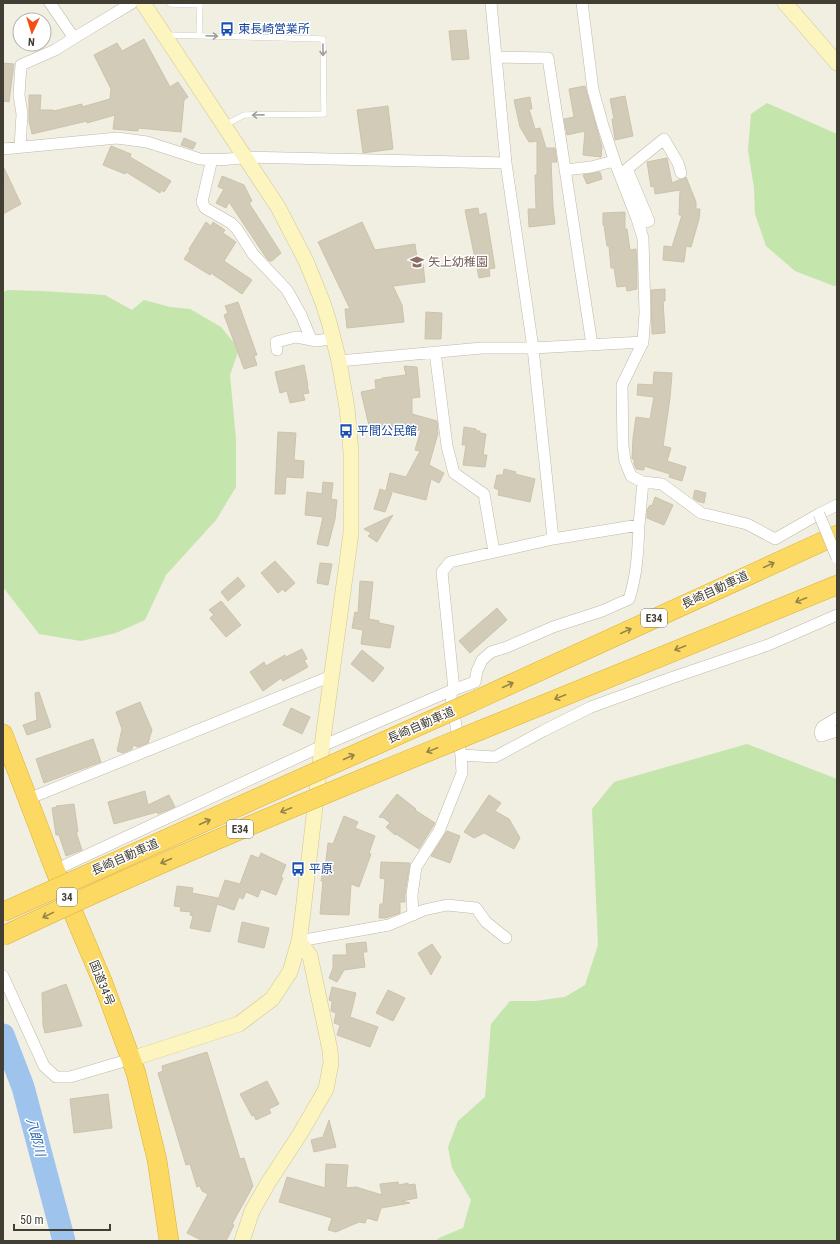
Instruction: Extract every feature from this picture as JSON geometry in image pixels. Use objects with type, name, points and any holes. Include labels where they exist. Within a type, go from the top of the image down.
[{"type":"highway","name":"長崎自動車道","points":[[3,912],[472,702],[837,535]]},
{"type":"highway","name":"長崎自動車道","points":[[3,936],[83,898],[232,832],[837,585]]},
{"type":"highway","name":"国道34号","points":[[3,734],[55,870],[103,983],[136,1073],[157,1160],[169,1241]]},
{"type":"street","points":[[50,3],[74,38]]},
{"type":"street","points":[[20,147],[22,114],[19,95],[21,65],[55,50],[132,3]]},
{"type":"street","points":[[3,976],[44,1066],[56,1077],[70,1077],[239,1024],[272,999],[290,972],[299,941],[309,870],[322,746],[351,533],[349,430],[339,361],[323,303],[306,261],[278,207],[143,3]]},
{"type":"street","points":[[491,3],[506,163],[533,348],[553,539]]},
{"type":"street","points":[[582,3],[593,90],[614,161],[643,238],[645,313],[643,342],[622,385],[623,446],[625,461],[630,476],[643,482],[662,484],[701,513],[747,524],[775,539],[837,505]]},
{"type":"street","points":[[787,3],[837,63]]},
{"type":"street","points":[[496,57],[548,58],[592,346]]},
{"type":"street","points":[[3,149],[117,138],[147,142],[200,159],[230,160],[246,157],[506,163]]},
{"type":"street","points":[[639,224],[649,221],[627,168],[664,139],[678,163],[681,173]]},
{"type":"street","points":[[212,159],[202,202],[205,208],[231,223],[237,229],[254,254],[287,290],[311,339]]},
{"type":"street","points":[[565,170],[591,167],[614,161]]},
{"type":"street","points":[[277,350],[276,342],[296,337],[317,341],[333,338]]},
{"type":"street","points":[[339,361],[482,348],[592,346],[643,342]]},
{"type":"street","points":[[435,352],[448,446],[454,472],[484,494],[494,552]]},
{"type":"street","points":[[55,870],[322,746],[475,682],[482,660],[491,652],[553,627],[602,611],[629,599],[638,554],[643,482]]},
{"type":"street","points":[[819,514],[837,558]]},
{"type":"street","points":[[413,915],[412,895],[416,867],[439,831],[462,773],[452,691],[442,572],[450,562],[553,539],[639,525]]},
{"type":"street","points":[[461,755],[495,758],[543,731],[591,707],[768,645],[837,615]]},
{"type":"street","points":[[28,799],[332,676]]},
{"type":"street","points":[[837,718],[822,728],[820,732],[821,736],[837,731]]},
{"type":"street","points":[[299,941],[389,925],[424,910],[447,905],[476,908],[486,922],[506,938]]},
{"type":"street","points":[[242,1241],[252,1211],[326,1089],[329,1074],[331,1063],[330,1050],[310,956],[299,941]]},
{"type":"lane","points":[[170,4],[200,5],[199,35]]},
{"type":"lane","points":[[164,35],[323,39],[324,114],[244,115],[223,126]]},
{"type":"green space","points":[[767,103],[837,134],[837,285],[834,286],[795,271],[766,246],[755,214],[754,188],[748,150],[751,114]]},
{"type":"green space","points":[[8,290],[105,295],[132,310],[144,300],[170,307],[190,309],[221,327],[239,349],[230,375],[236,439],[236,487],[216,520],[166,575],[145,620],[116,633],[81,641],[39,634],[3,587],[3,292]]},
{"type":"green space","points":[[747,744],[837,779],[837,1241],[435,1241],[463,1228],[471,1200],[452,1168],[448,1147],[458,1121],[485,1097],[491,1024],[510,1001],[535,1001],[565,997],[585,985],[598,945],[592,809],[614,782]]},
{"type":"building","points":[[466,30],[469,59],[452,60],[449,31]]},
{"type":"building","points":[[144,39],[170,87],[178,82],[188,97],[184,100],[181,132],[138,128],[138,131],[113,129],[115,115],[87,123],[87,121],[32,134],[29,121],[29,95],[41,95],[40,110],[54,111],[82,104],[82,107],[110,99],[111,89],[94,55],[117,43],[122,51]]},
{"type":"building","points":[[3,63],[14,64],[9,102],[3,101]]},
{"type":"building","points":[[585,86],[602,147],[601,157],[583,155],[585,131],[567,135],[564,119],[574,117],[569,89]]},
{"type":"building","points":[[625,96],[633,136],[615,140],[612,119],[614,119],[610,99]]},
{"type":"building","points":[[530,97],[532,109],[529,109],[535,129],[540,128],[546,148],[555,148],[557,162],[551,162],[555,224],[529,227],[528,209],[536,209],[535,175],[537,175],[537,141],[529,142],[520,127],[514,100]]},
{"type":"building","points":[[388,106],[393,149],[363,153],[357,110]]},
{"type":"building","points":[[184,138],[196,143],[193,149],[181,145]]},
{"type":"building","points":[[111,146],[131,154],[130,157],[171,181],[164,192],[161,190],[160,193],[126,172],[125,174],[103,165]]},
{"type":"building","points":[[667,158],[672,183],[686,177],[696,202],[696,209],[700,209],[699,219],[691,247],[686,246],[684,262],[663,260],[664,246],[672,247],[682,215],[679,215],[680,190],[655,194],[654,186],[651,187],[647,162]]},
{"type":"building","points":[[3,166],[21,204],[3,214]]},
{"type":"building","points":[[600,172],[602,179],[587,184],[583,175]]},
{"type":"building","points":[[222,176],[244,185],[252,201],[249,203],[281,253],[272,261],[269,261],[265,256],[229,202],[226,208],[216,203],[224,189],[218,187]]},
{"type":"building","points":[[478,208],[479,215],[486,213],[495,268],[489,269],[490,276],[479,278],[465,210]]},
{"type":"building","points":[[625,212],[625,229],[627,229],[630,250],[636,249],[637,263],[637,289],[627,291],[626,286],[617,287],[614,268],[611,268],[609,246],[607,246],[603,225],[603,213]]},
{"type":"building","points":[[206,222],[211,226],[213,222],[225,230],[223,233],[236,242],[224,261],[252,280],[242,294],[211,273],[210,275],[184,259]]},
{"type":"building","points":[[362,222],[375,250],[415,244],[418,265],[423,264],[425,282],[393,286],[402,305],[404,322],[347,328],[345,309],[350,309],[318,242]]},
{"type":"building","points":[[665,289],[665,301],[663,301],[665,333],[652,334],[651,290]]},
{"type":"building","points":[[238,302],[257,355],[254,356],[257,365],[244,369],[224,315],[228,313],[225,306]]},
{"type":"building","points":[[426,312],[442,313],[441,339],[425,339]]},
{"type":"building","points":[[304,365],[309,393],[303,394],[305,400],[290,403],[287,391],[280,393],[275,372]]},
{"type":"building","points":[[404,366],[417,367],[420,397],[412,398],[412,414],[437,421],[438,433],[429,465],[444,473],[439,483],[431,479],[426,500],[386,490],[390,473],[406,477],[420,451],[415,450],[421,430],[391,430],[391,425],[370,430],[361,392],[376,389],[375,380],[406,375]]},
{"type":"building","points":[[654,372],[672,373],[663,446],[671,448],[667,461],[686,467],[682,481],[669,477],[670,474],[644,466],[644,470],[636,469],[634,459],[632,459],[636,417],[650,419],[654,397],[637,395],[638,384],[653,385]]},
{"type":"building","points":[[464,427],[476,429],[476,431],[480,431],[480,433],[486,434],[483,455],[487,455],[485,467],[463,465],[466,445],[462,445]]},
{"type":"building","points":[[278,432],[296,433],[294,460],[304,461],[303,478],[286,477],[285,494],[275,494]]},
{"type":"building","points":[[504,469],[516,472],[515,474],[535,479],[530,502],[498,495],[499,490],[494,488],[497,475],[503,475]]},
{"type":"building","points":[[323,482],[333,483],[331,499],[337,500],[335,519],[328,546],[317,544],[323,517],[305,515],[307,492],[322,494]]},
{"type":"building","points":[[380,489],[392,493],[385,512],[374,509]]},
{"type":"building","points":[[695,490],[706,493],[704,503],[693,498]]},
{"type":"building","points":[[655,497],[673,505],[664,525],[647,518],[647,510],[650,505],[652,506]]},
{"type":"building","points":[[393,515],[377,542],[368,536],[371,533],[364,529]]},
{"type":"building","points":[[275,561],[295,583],[285,592],[283,589],[278,593],[261,573]]},
{"type":"building","points":[[320,563],[332,564],[328,585],[317,583]]},
{"type":"building","points":[[238,577],[245,586],[228,601],[221,592]]},
{"type":"building","points":[[360,581],[373,582],[369,619],[394,626],[390,648],[361,644],[363,630],[352,628],[355,612],[358,613]]},
{"type":"building","points":[[221,601],[241,625],[226,637],[210,618],[214,615],[209,610]]},
{"type":"building","points":[[497,608],[507,620],[470,653],[459,641]]},
{"type":"building","points":[[302,649],[307,659],[304,660],[308,667],[283,681],[281,678],[263,691],[250,672],[264,662],[266,666],[285,655],[286,657]]},
{"type":"building","points":[[362,650],[384,668],[373,682],[351,664]]},
{"type":"building","points":[[39,692],[51,727],[27,735],[23,725],[37,720],[35,693]]},
{"type":"building","points":[[140,702],[152,730],[148,743],[138,747],[133,745],[132,749],[123,753],[117,751],[122,729],[116,712]]},
{"type":"building","points":[[291,708],[310,717],[302,734],[283,725]]},
{"type":"building","points":[[93,739],[101,762],[44,783],[36,759]]},
{"type":"building","points":[[145,791],[148,805],[169,795],[175,807],[158,814],[157,812],[114,824],[108,802]]},
{"type":"building","points":[[397,794],[416,809],[415,810],[435,823],[419,849],[396,834],[395,835],[386,827],[390,823],[384,818],[379,817]]},
{"type":"building","points":[[489,795],[501,803],[495,811],[509,819],[520,838],[514,849],[484,833],[474,838],[464,832]]},
{"type":"building","points":[[74,804],[78,832],[76,832],[82,850],[66,856],[59,835],[56,835],[52,808],[57,807],[56,806]]},
{"type":"building","points":[[344,816],[358,822],[355,828],[375,836],[369,853],[371,854],[359,887],[351,884],[349,915],[320,914],[323,881],[321,881],[323,869],[325,869],[328,843],[333,844]]},
{"type":"building","points":[[447,831],[460,836],[450,863],[431,856]]},
{"type":"building","points":[[261,853],[286,865],[281,877],[283,878],[276,895],[261,889],[258,897],[246,892],[243,899],[239,897],[234,910],[217,904],[210,932],[190,928],[193,916],[190,915],[191,912],[180,911],[181,907],[174,906],[177,886],[193,888],[192,893],[218,898],[218,900],[225,880],[240,884],[251,855],[259,858]]},
{"type":"building","points":[[381,862],[410,863],[405,902],[400,902],[400,913],[386,918],[379,918],[380,904],[383,904],[385,879],[380,878]]},
{"type":"building","points":[[242,922],[269,928],[264,948],[238,942]]},
{"type":"building","points":[[366,942],[367,952],[363,952],[365,967],[344,970],[337,982],[329,978],[333,968],[333,955],[347,955],[346,944]]},
{"type":"building","points":[[432,944],[441,957],[431,975],[418,953]]},
{"type":"building","points":[[66,984],[82,1026],[45,1033],[43,1025],[42,993]]},
{"type":"building","points":[[332,987],[356,993],[350,1017],[378,1027],[370,1047],[337,1035],[340,1025],[334,1023],[336,1013],[331,1011],[332,1001],[329,1000]]},
{"type":"building","points":[[388,990],[405,998],[393,1021],[376,1013]]},
{"type":"building","points":[[207,1052],[240,1159],[244,1158],[253,1186],[232,1224],[234,1225],[226,1241],[203,1241],[187,1233],[208,1194],[202,1191],[200,1186],[197,1187],[190,1164],[186,1165],[158,1073],[163,1071],[162,1066]]},
{"type":"building","points":[[267,1081],[279,1104],[269,1109],[271,1113],[256,1120],[254,1115],[252,1116],[240,1094]]},
{"type":"building","points":[[108,1094],[112,1128],[74,1133],[70,1099]]},
{"type":"building","points":[[329,1120],[336,1147],[314,1152],[311,1140],[323,1137]]},
{"type":"building","points":[[326,1164],[348,1165],[346,1188],[356,1187],[382,1195],[380,1184],[398,1182],[399,1185],[408,1183],[408,1185],[415,1184],[417,1198],[402,1201],[410,1203],[381,1208],[377,1221],[367,1218],[365,1223],[359,1222],[336,1232],[328,1230],[332,1218],[279,1202],[287,1177],[325,1188]]},
{"type":"waterway","name":"八郎川","points":[[3,1035],[23,1087],[64,1241]]},
{"type":"place","name":"東長崎営業所","points":[[227,29]]},
{"type":"place","name":"矢上幼稚園","points":[[417,262]]},
{"type":"place","name":"平間公民館","points":[[346,431]]},
{"type":"place","name":"平原","points":[[298,869]]}]
